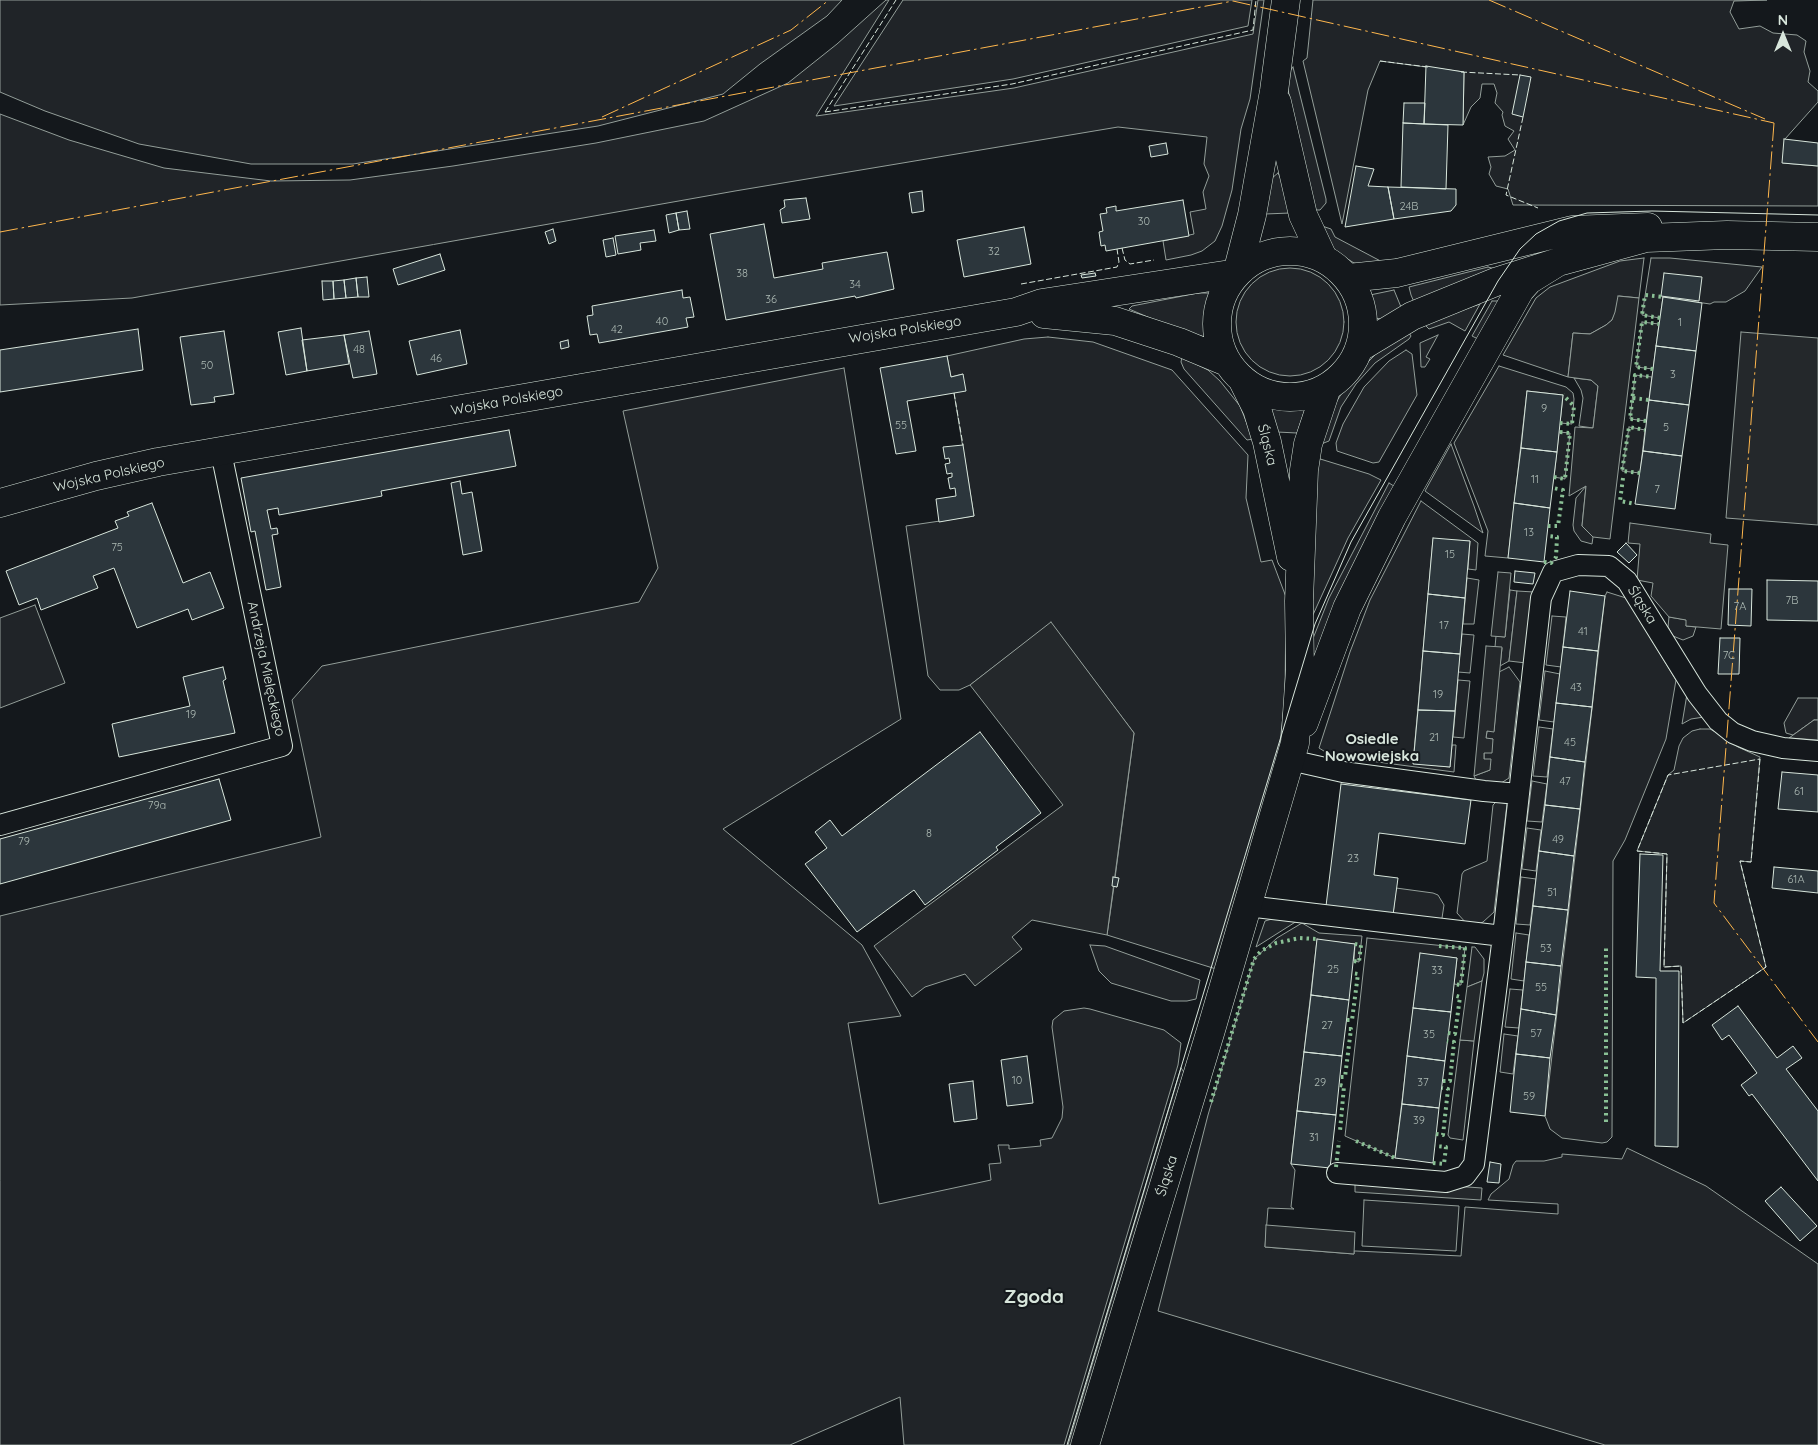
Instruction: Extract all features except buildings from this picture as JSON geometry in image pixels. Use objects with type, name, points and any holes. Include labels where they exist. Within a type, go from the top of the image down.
[{"type":"street","points":[[1237,272],[1256,259],[1278,251],[1301,251],[1323,258],[1348,278],[1360,301],[1363,316],[1363,332],[1352,364],[1327,387],[1311,394],[1293,397],[1275,396],[1258,390],[1235,372],[1218,340],[1216,316],[1223,292],[1237,272],[1252,215],[1274,91],[1286,0]]},
{"type":"street","points":[[1274,91],[1303,215],[1323,258]]},
{"type":"street","points":[[1348,278],[1397,273],[1572,230],[1653,227],[1727,235]]},
{"type":"street","points":[[1358,348],[1412,316],[1498,281],[1558,262],[1646,238],[1727,235],[1818,237]]},
{"type":"street","points":[[1519,794],[1343,772],[1292,751],[1347,608],[1392,517],[1520,290],[1529,280],[1558,262]]},
{"type":"street","name":"Wojska Polskiego","points":[[0,504],[96,476],[221,452],[857,338],[1016,312],[1042,303],[1237,272]]},
{"type":"street","name":"Wojska Polskiego","points":[[1016,312],[1087,316],[1115,321],[1179,342],[1235,372]]},
{"type":"street","name":"Śląska","points":[[1235,372],[1257,409],[1267,442],[1299,601]]},
{"type":"street","name":"Śląska","points":[[1085,1445],[1292,751],[1300,670],[1299,601],[1304,470],[1308,444],[1327,387]]},
{"type":"street","name":"Andrzeja Mielęckiego","points":[[0,825],[282,746],[221,452]]},
{"type":"street","name":"Śląska","points":[[1337,1173],[1446,1182],[1465,1176],[1474,1164],[1503,936],[1541,598],[1553,572],[1578,565],[1609,566],[1627,581],[1697,694],[1718,721],[1733,733],[1752,741],[1783,748],[1818,751]]},
{"type":"street","points":[[1247,906],[1503,936]]},
{"type":"shaded area","points":[[0,0],[842,0],[827,16],[760,64],[723,94],[598,126],[353,164],[251,164],[139,144],[45,111],[0,92]]},
{"type":"shaded area","points":[[886,0],[889,0],[816,116],[1014,88],[1253,34],[1258,0],[1264,0],[1250,99],[1241,129],[1232,190],[1222,226],[1215,241],[1202,251],[1166,260],[1163,241],[1194,234],[1190,212],[1206,209],[1203,192],[1209,176],[1204,164],[1207,137],[1118,127],[735,191],[132,298],[0,305],[0,114],[69,140],[164,168],[271,181],[350,180],[596,143],[704,121],[788,83],[837,44]]},
{"type":"shaded area","points":[[903,0],[1252,0],[1248,26],[1013,79],[834,106]]},
{"type":"shaded area","points":[[1313,0],[1767,0],[1734,1],[1730,12],[1739,29],[1760,26],[1773,33],[1797,35],[1806,41],[1804,52],[1810,71],[1808,82],[1818,91],[1818,102],[1785,139],[1783,163],[1818,166],[1818,206],[1513,205],[1508,189],[1496,186],[1489,174],[1491,167],[1488,157],[1505,156],[1515,150],[1508,139],[1514,131],[1505,126],[1503,112],[1495,103],[1497,93],[1494,84],[1482,84],[1480,98],[1471,107],[1463,125],[1464,72],[1380,61],[1368,90],[1342,224],[1303,61],[1307,58]]},
{"type":"shaded area","points":[[1293,67],[1326,199],[1326,203],[1320,210],[1315,210],[1292,112],[1288,89],[1289,72]]},
{"type":"shaded area","points":[[1278,173],[1282,181],[1290,213],[1265,214],[1272,178]]},
{"type":"shaded area","points":[[1322,226],[1331,229],[1335,237],[1390,266],[1368,266],[1354,263],[1333,248]]},
{"type":"shaded area","points":[[1644,258],[1639,298],[1619,296],[1616,312],[1612,320],[1606,325],[1590,334],[1573,333],[1568,377],[1503,355],[1536,298],[1550,287],[1620,261]]},
{"type":"shaded area","points":[[1651,258],[1670,258],[1762,267],[1745,291],[1726,302],[1710,304],[1663,297],[1660,318],[1642,315]]},
{"type":"shaded area","points":[[1488,267],[1495,269],[1414,302],[1411,295],[1409,287]]},
{"type":"shaded area","points":[[1290,268],[1311,272],[1328,284],[1340,301],[1344,322],[1340,343],[1328,360],[1311,372],[1290,376],[1269,372],[1252,360],[1240,343],[1236,322],[1240,301],[1252,284],[1269,272]]},
{"type":"shaded area","points":[[1394,290],[1401,307],[1381,319],[1375,318],[1370,295]]},
{"type":"shaded area","points":[[1198,293],[1208,293],[1211,295],[1207,316],[1208,336],[1205,337],[1178,330],[1129,309],[1132,306]]},
{"type":"shaded area","points":[[1618,296],[1639,298],[1610,539],[1593,537],[1582,526],[1586,486],[1569,496],[1575,427],[1593,428],[1598,386],[1591,380],[1568,377],[1573,333],[1590,334],[1606,325],[1612,320]]},
{"type":"shaded area","points":[[1492,301],[1499,301],[1480,340],[1472,336]]},
{"type":"shaded area","points":[[1480,304],[1465,331],[1449,322],[1429,329],[1423,323]]},
{"type":"shaded area","points":[[1642,322],[1659,324],[1653,369],[1636,367]]},
{"type":"shaded area","points":[[1408,331],[1411,336],[1409,339],[1375,363],[1356,384],[1341,407],[1329,441],[1321,444],[1335,404],[1350,380],[1382,348]]},
{"type":"shaded area","points":[[1741,332],[1818,338],[1818,525],[1726,518]]},
{"type":"shaded area","points":[[1438,335],[1426,357],[1430,359],[1425,367],[1421,367],[1420,343]]},
{"type":"shaded area","points":[[1048,337],[1093,342],[1172,370],[1248,455],[1246,498],[1261,562],[1272,560],[1286,597],[1285,697],[1278,762],[1216,969],[1107,935],[1114,886],[1117,887],[1118,878],[1115,878],[1134,733],[1051,623],[970,685],[959,690],[940,690],[928,676],[906,526],[974,516],[954,393],[963,374],[951,377],[947,356],[1024,339]]},
{"type":"shaded area","points":[[1406,350],[1412,354],[1417,395],[1379,462],[1373,463],[1337,451],[1336,443],[1343,424],[1364,387],[1389,361]]},
{"type":"shaded area","points":[[1182,357],[1208,370],[1220,381],[1240,406],[1253,439],[1247,440],[1184,369],[1181,362]]},
{"type":"shaded area","points":[[1499,366],[1566,387],[1573,393],[1574,399],[1572,424],[1560,423],[1563,395],[1527,391],[1508,558],[1485,556],[1488,531],[1454,443]]},
{"type":"shaded area","points":[[844,368],[901,719],[723,829],[862,945],[901,1016],[848,1023],[879,1204],[991,1180],[989,1164],[1001,1163],[998,1145],[1009,1145],[1009,1149],[1041,1146],[1040,1140],[1052,1138],[1062,1118],[1063,1107],[1052,1027],[1053,1020],[1064,1011],[1090,1009],[1164,1030],[1181,1043],[1178,1065],[1064,1445],[904,1445],[900,1397],[790,1445],[0,1445],[0,916],[321,837],[292,700],[322,666],[639,602],[658,568],[623,411]]},
{"type":"shaded area","points":[[1635,375],[1652,377],[1646,421],[1630,419]]},
{"type":"shaded area","points":[[1574,378],[1591,380],[1598,386],[1593,428],[1579,426],[1583,398]]},
{"type":"shaded area","points":[[1274,405],[1299,406],[1305,409],[1297,433],[1277,432],[1270,409]]},
{"type":"shaded area","points":[[1629,427],[1645,430],[1640,473],[1622,471]]},
{"type":"shaded area","points":[[1559,432],[1570,433],[1565,479],[1554,477]]},
{"type":"shaded area","points":[[1451,444],[1474,506],[1483,533],[1425,491]]},
{"type":"shaded area","points":[[1317,458],[1369,474],[1381,480],[1348,538],[1312,617]]},
{"type":"shaded area","points":[[1389,483],[1397,488],[1317,657],[1313,657],[1312,641],[1329,598]]},
{"type":"shaded area","points":[[1586,486],[1582,526],[1593,537],[1592,544],[1581,541],[1574,531],[1573,525],[1576,498]]},
{"type":"shaded area","points":[[1421,501],[1478,543],[1476,570],[1468,569],[1470,541],[1433,539],[1413,763],[1450,767],[1452,745],[1456,745],[1454,772],[1332,756],[1319,748],[1350,652],[1370,600]]},
{"type":"shaded area","points":[[1630,523],[1711,534],[1710,543],[1728,545],[1721,629],[1686,626],[1686,620],[1669,617],[1651,596],[1653,583],[1637,580],[1640,544],[1628,543]]},
{"type":"shaded area","points":[[1498,572],[1511,573],[1505,637],[1491,636]]},
{"type":"shaded area","points":[[1467,578],[1479,580],[1474,624],[1463,624]]},
{"type":"shaded area","points":[[1510,590],[1517,591],[1509,661],[1500,666],[1502,648],[1495,647],[1496,636],[1505,637]]},
{"type":"shaded area","points":[[1517,591],[1534,592],[1526,663],[1509,661]]},
{"type":"shaded area","points":[[1607,592],[1626,598],[1676,680],[1666,739],[1625,840],[1613,861],[1612,1137],[1607,1142],[1602,1143],[1562,1138],[1550,1129],[1545,1116],[1605,596]]},
{"type":"shaded area","points":[[35,605],[65,683],[0,708],[0,618]]},
{"type":"shaded area","points":[[1552,616],[1566,617],[1561,667],[1546,665]]},
{"type":"shaded area","points":[[1669,617],[1687,620],[1686,626],[1696,627],[1693,636],[1683,640],[1673,636],[1668,627]]},
{"type":"shaded area","points":[[1051,622],[1134,733],[1107,935],[1032,920],[1012,937],[1022,949],[975,986],[965,974],[925,987],[912,997],[874,946],[1063,805],[970,685]]},
{"type":"shaded area","points":[[1462,634],[1474,635],[1470,673],[1458,672]]},
{"type":"shaded area","points":[[1486,646],[1502,647],[1494,732],[1487,731],[1486,738],[1493,739],[1492,753],[1484,753],[1484,759],[1491,759],[1490,770],[1474,776]]},
{"type":"shaded area","points":[[1509,667],[1520,682],[1509,778],[1498,785],[1476,780],[1474,776],[1490,770],[1484,759],[1484,752],[1493,739],[1486,739],[1487,731],[1494,731],[1499,672]]},
{"type":"shaded area","points":[[1545,671],[1560,674],[1554,722],[1539,720]]},
{"type":"shaded area","points":[[1458,680],[1470,681],[1464,738],[1453,737]]},
{"type":"shaded area","points":[[1687,694],[1704,717],[1691,719],[1682,724]]},
{"type":"shaded area","points":[[1798,698],[1818,698],[1818,720],[1814,720],[1793,735],[1786,733],[1784,723]]},
{"type":"shaded area","points":[[1814,720],[1818,720],[1818,740],[1789,738]]},
{"type":"shaded area","points":[[1539,727],[1553,729],[1547,777],[1533,776]]},
{"type":"shaded area","points":[[1710,729],[1738,747],[1760,757],[1751,862],[1740,861],[1766,967],[1683,1023],[1681,966],[1664,967],[1667,854],[1637,851],[1668,775],[1674,770],[1679,746],[1683,738],[1692,731]]},
{"type":"shaded area","points":[[1532,781],[1547,784],[1542,822],[1527,821]]},
{"type":"shaded area","points":[[1497,801],[1507,804],[1494,912],[1477,925],[1467,924],[1457,913],[1462,874],[1464,871],[1487,861],[1493,805]]},
{"type":"shaded area","points":[[1527,828],[1541,830],[1536,871],[1522,869]]},
{"type":"shaded area","points":[[1521,877],[1536,879],[1530,925],[1516,924]]},
{"type":"shaded area","points":[[1396,888],[1438,895],[1444,905],[1442,918],[1440,920],[1393,915]]},
{"type":"shaded area","points":[[1272,919],[1297,921],[1256,947],[1265,921]]},
{"type":"shaded area","points":[[1302,923],[1319,933],[1362,936],[1359,962],[1354,961],[1355,944],[1317,940],[1291,1164],[1295,1170],[1291,1207],[1294,1209],[1268,1208],[1265,1247],[1354,1254],[1354,1251],[1356,1251],[1461,1256],[1465,1207],[1558,1214],[1558,1204],[1488,1200],[1491,1194],[1509,1179],[1516,1161],[1544,1161],[1562,1157],[1562,1154],[1622,1159],[1627,1148],[1706,1186],[1818,1264],[1818,1445],[1605,1445],[1158,1311],[1208,1115],[1254,959],[1277,938]]},
{"type":"shaded area","points":[[1516,933],[1529,935],[1524,981],[1511,979]]},
{"type":"shaded area","points":[[1367,938],[1465,948],[1461,985],[1454,984],[1457,958],[1420,954],[1395,1158],[1345,1136]]},
{"type":"shaded area","points":[[1090,945],[1105,946],[1200,980],[1196,999],[1171,1001],[1111,983],[1099,971]]},
{"type":"shaded area","points":[[1472,947],[1475,947],[1484,959],[1484,973],[1482,981],[1467,987]]},
{"type":"shaded area","points":[[1482,981],[1474,1041],[1460,1040],[1467,987]]},
{"type":"shaded area","points":[[1510,989],[1523,990],[1519,1028],[1505,1027]]},
{"type":"shaded area","points":[[1504,1034],[1518,1036],[1513,1074],[1500,1072]]},
{"type":"shaded area","points":[[1460,1040],[1474,1041],[1463,1140],[1450,1138],[1448,1135]]},
{"type":"shaded area","points":[[1181,1068],[1184,1072],[1073,1445],[1068,1445]]},
{"type":"shaded area","points":[[1355,1179],[1482,1188],[1481,1200],[1355,1192]]},
{"type":"shaded area","points":[[1364,1200],[1459,1206],[1456,1251],[1362,1246]]},
{"type":"shaded area","points":[[1266,1225],[1355,1232],[1354,1254],[1265,1247]]},
{"type":"tram line","points":[[1067,1445],[1315,624],[1351,542],[1498,281],[1520,249],[1536,234],[1559,221],[1587,213],[1652,211],[1818,215]]},
{"type":"hedge","points":[[1660,318],[1642,315],[1645,295],[1663,297]]},
{"type":"hedge","points":[[1653,369],[1636,367],[1642,322],[1659,324]]},
{"type":"hedge","points":[[1646,421],[1630,419],[1635,375],[1652,377]]},
{"type":"hedge","points":[[1560,423],[1572,424],[1574,406],[1563,395]]},
{"type":"hedge","points":[[1633,398],[1649,400]]},
{"type":"hedge","points":[[1640,473],[1622,471],[1629,427],[1645,430]]},
{"type":"hedge","points":[[1554,477],[1565,479],[1570,433],[1559,432]]},
{"type":"hedge","points":[[1623,478],[1620,501],[1635,504]]},
{"type":"hedge","points":[[1548,526],[1558,526],[1563,490],[1553,488]]},
{"type":"hedge","points":[[1544,562],[1551,563],[1556,557],[1557,537],[1547,536]]},
{"type":"hedge","points":[[1211,1102],[1254,959],[1261,951],[1276,943],[1300,938],[1317,939]]},
{"type":"hedge","points":[[1354,961],[1359,962],[1361,945],[1355,944]]},
{"type":"hedge","points":[[1439,946],[1465,948],[1461,985],[1454,984]]},
{"type":"hedge","points":[[1606,946],[1606,1055]]},
{"type":"hedge","points":[[1347,1020],[1352,1020],[1358,974],[1352,973]]},
{"type":"hedge","points":[[1448,1033],[1455,1034],[1460,997],[1453,995]]},
{"type":"hedge","points":[[1341,1077],[1345,1077],[1351,1029],[1346,1029]]},
{"type":"hedge","points":[[1443,1081],[1450,1081],[1454,1042],[1447,1041]]},
{"type":"hedge","points":[[1606,1060],[1606,1069]]},
{"type":"hedge","points":[[1606,1074],[1606,1124]]},
{"type":"hedge","points":[[1340,1085],[1344,1086],[1340,1131]]},
{"type":"hedge","points":[[1436,1134],[1443,1135],[1448,1089],[1442,1088]]},
{"type":"hedge","points":[[1336,1167],[1339,1141]]},
{"type":"hedge","points":[[1356,1141],[1395,1158]]},
{"type":"hedge","points":[[1433,1163],[1444,1164],[1446,1147],[1435,1146]]},
{"type":"fence","points":[[825,112],[896,0]]},
{"type":"fence","points":[[825,112],[1012,84],[1253,30],[1256,0]]},
{"type":"fence","points":[[1380,61],[1428,67]]},
{"type":"fence","points":[[1461,72],[1520,75]]},
{"type":"fence","points":[[1523,117],[1506,195],[1538,208]]},
{"type":"fence","points":[[1122,248],[1125,260],[1130,264],[1154,260]]},
{"type":"fence","points":[[1021,284],[1117,267],[1119,262],[1117,249]]},
{"type":"fence","points":[[954,393],[963,445]]},
{"type":"fence","points":[[1760,759],[1751,862],[1740,861],[1766,967],[1683,1023],[1681,966],[1664,967],[1667,854],[1637,851],[1668,775],[1760,759]]},
{"type":"power","points":[[602,117],[791,30],[829,0]]},
{"type":"power","points":[[1489,0],[1765,119]]},
{"type":"power","points":[[0,232],[1233,1],[1774,123]]},
{"type":"power","points":[[1774,123],[1714,903],[1818,1042]]},
{"type":"district","name":"Osiedle Nowowiejska","points":[[1372,748]]},
{"type":"district","name":"Zgoda","points":[[1034,1297]]}]
